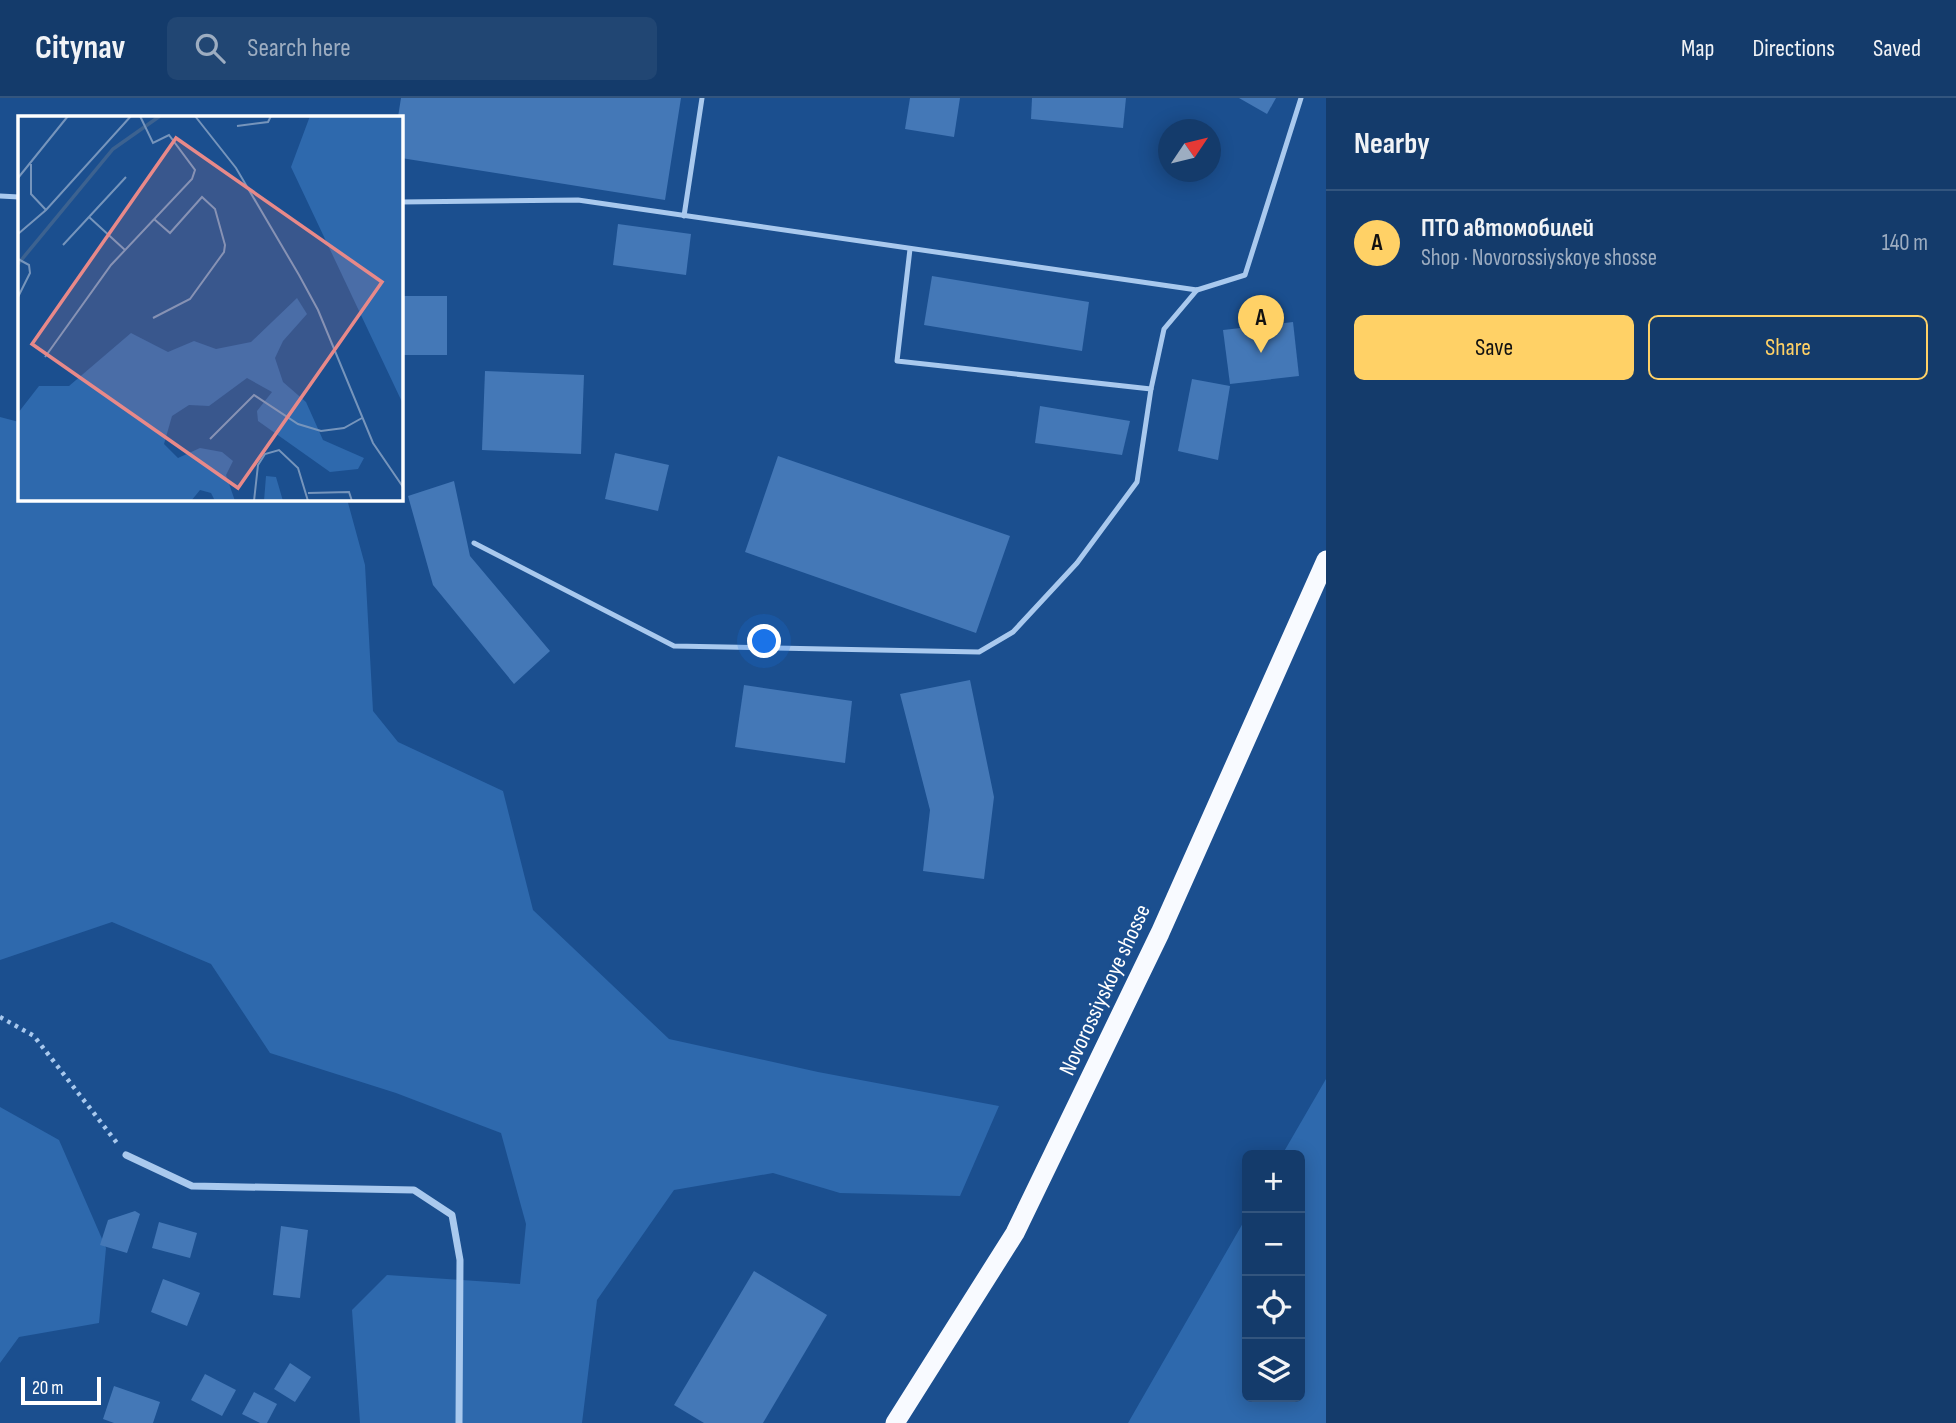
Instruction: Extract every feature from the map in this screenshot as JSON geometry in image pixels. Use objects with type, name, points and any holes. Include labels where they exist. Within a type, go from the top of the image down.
[{"type":"highway","name":"Novorossiyskoye shosse","points":[[895,1423],[1014,1233],[1160,933],[1326,561]]},
{"type":"street","points":[[126,1155],[192,1186],[414,1190],[452,1215],[460,1260],[459,1423]]},
{"type":"lane","points":[[684,216],[702,98]]},
{"type":"lane","points":[[402,202],[578,201],[1197,290],[1245,275],[1301,98]]},
{"type":"lane","points":[[0,196],[18,197]]},
{"type":"lane","points":[[910,248],[897,361],[1151,389]]},
{"type":"lane","points":[[474,543],[674,646],[979,652],[1013,632],[1059,583],[1137,482],[1151,389],[1164,329],[1197,290]]},
{"type":"path","points":[[0,1017],[34,1036],[126,1155]]},
{"type":"shaded area","points":[[0,417],[18,422],[18,500],[347,500],[365,565],[373,711],[398,742],[503,791],[533,910],[669,1039],[818,1072],[999,1106],[960,1196],[840,1193],[773,1173],[674,1190],[597,1300],[582,1423],[360,1423],[352,1310],[387,1275],[520,1284],[526,1224],[501,1133],[396,1093],[270,1053],[211,964],[112,922],[0,960]]},
{"type":"shaded area","points":[[1326,1079],[1326,1423],[1128,1423],[1242,1225],[1242,1402],[1305,1402],[1305,1150],[1285,1150]]},
{"type":"shaded area","points":[[0,1107],[59,1140],[106,1248],[99,1323],[19,1337],[0,1363]]},
{"type":"building","points":[[401,98],[681,98],[665,200],[402,158],[402,116],[398,116]]},
{"type":"building","points":[[910,98],[960,98],[954,137],[905,129]]},
{"type":"building","points":[[1032,98],[1126,98],[1123,128],[1031,119]]},
{"type":"building","points":[[1239,98],[1276,98],[1267,114]]},
{"type":"building","points":[[618,224],[691,234],[686,275],[613,265]]},
{"type":"building","points":[[932,276],[1089,302],[1082,351],[924,325]]},
{"type":"building","points":[[402,296],[447,296],[447,355],[402,355]]},
{"type":"building","points":[[1293,322],[1299,376],[1230,384],[1223,330]]},
{"type":"building","points":[[485,371],[584,375],[581,454],[482,450]]},
{"type":"building","points":[[1192,379],[1230,386],[1218,460],[1178,451]]},
{"type":"building","points":[[1040,406],[1130,421],[1122,455],[1035,443]]},
{"type":"building","points":[[615,453],[669,465],[658,511],[605,499]]},
{"type":"building","points":[[778,456],[1010,536],[976,633],[745,552]]},
{"type":"building","points":[[454,481],[470,556],[550,651],[514,684],[433,585],[408,496]]},
{"type":"building","points":[[970,680],[994,797],[984,879],[923,871],[930,810],[900,694]]},
{"type":"building","points":[[744,685],[852,701],[845,763],[735,747]]},
{"type":"building","points":[[135,1211],[140,1214],[127,1253],[100,1245],[108,1220]]},
{"type":"building","points":[[159,1222],[197,1233],[190,1258],[152,1248]]},
{"type":"building","points":[[281,1226],[308,1230],[300,1298],[273,1295]]},
{"type":"building","points":[[754,1271],[827,1315],[763,1423],[704,1423],[674,1405]]},
{"type":"building","points":[[163,1279],[200,1293],[187,1326],[151,1312]]},
{"type":"building","points":[[290,1363],[311,1377],[295,1402],[274,1389]]},
{"type":"building","points":[[205,1374],[236,1390],[222,1416],[191,1400]]},
{"type":"building","points":[[114,1386],[160,1402],[153,1423],[114,1423],[103,1419]]},
{"type":"building","points":[[254,1392],[277,1404],[267,1423],[260,1423],[242,1414]]},
{"type":"place","name":"ПТО автомобилей","points":[[1261,353]]}]
